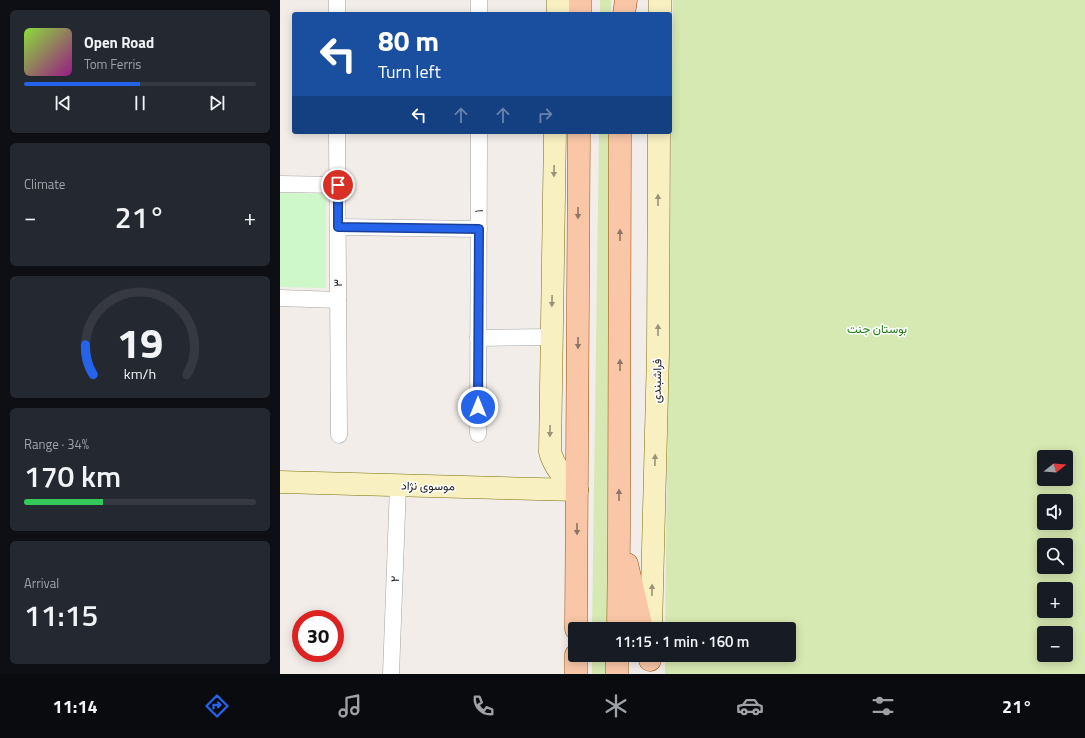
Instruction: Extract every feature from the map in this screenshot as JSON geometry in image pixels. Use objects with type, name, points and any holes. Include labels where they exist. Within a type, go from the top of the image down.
[{"type":"main road","points":[[558,0],[558,12]]},
{"type":"main road","points":[[580,0],[580,12]]},
{"type":"main road","points":[[621,0],[622,12]]},
{"type":"main road","points":[[623,12],[626,0]]},
{"type":"main road","points":[[660,0],[660,12]]},
{"type":"main road","points":[[555,134],[550,452],[553,463],[577,490]]},
{"type":"main road","points":[[576,622],[579,134]]},
{"type":"main road","points":[[618,622],[620,134]]},
{"type":"main road","name":"فراشبندی","points":[[651,622],[658,353],[659,134]]},
{"type":"main road","name":"موسوی نژاد","points":[[280,482],[577,490]]},
{"type":"main road","points":[[619,534],[640,622]]},
{"type":"main road","points":[[576,662],[576,674]]},
{"type":"main road","points":[[617,662],[617,674]]},
{"type":"street","points":[[337,0],[337,12]]},
{"type":"street","points":[[479,0],[479,12]]},
{"type":"street","name":"۳","points":[[337,134],[339,434]]},
{"type":"street","name":"۱","points":[[478,434],[479,134]]},
{"type":"street","points":[[280,184],[338,185]]},
{"type":"street","points":[[338,227],[479,229]]},
{"type":"street","points":[[280,298],[338,300]]},
{"type":"street","points":[[478,338],[552,337]]},
{"type":"street","name":"۲","points":[[391,674],[398,485]]},
{"type":"green space","points":[[600,0],[611,0],[611,12],[600,12]]},
{"type":"green space","name":"بوستان جنت","points":[[673,0],[1085,0],[1085,674],[665,674],[665,662],[796,662],[796,622],[665,622]]},
{"type":"green space","points":[[599,134],[610,134],[608,622],[592,622]]},
{"type":"green space","points":[[280,193],[326,194],[326,288],[280,287]]},
{"type":"green space","points":[[592,662],[607,662],[607,674],[592,674]]},
{"type":"route","points":[[338,185],[338,227],[479,229],[478,407]]}]
